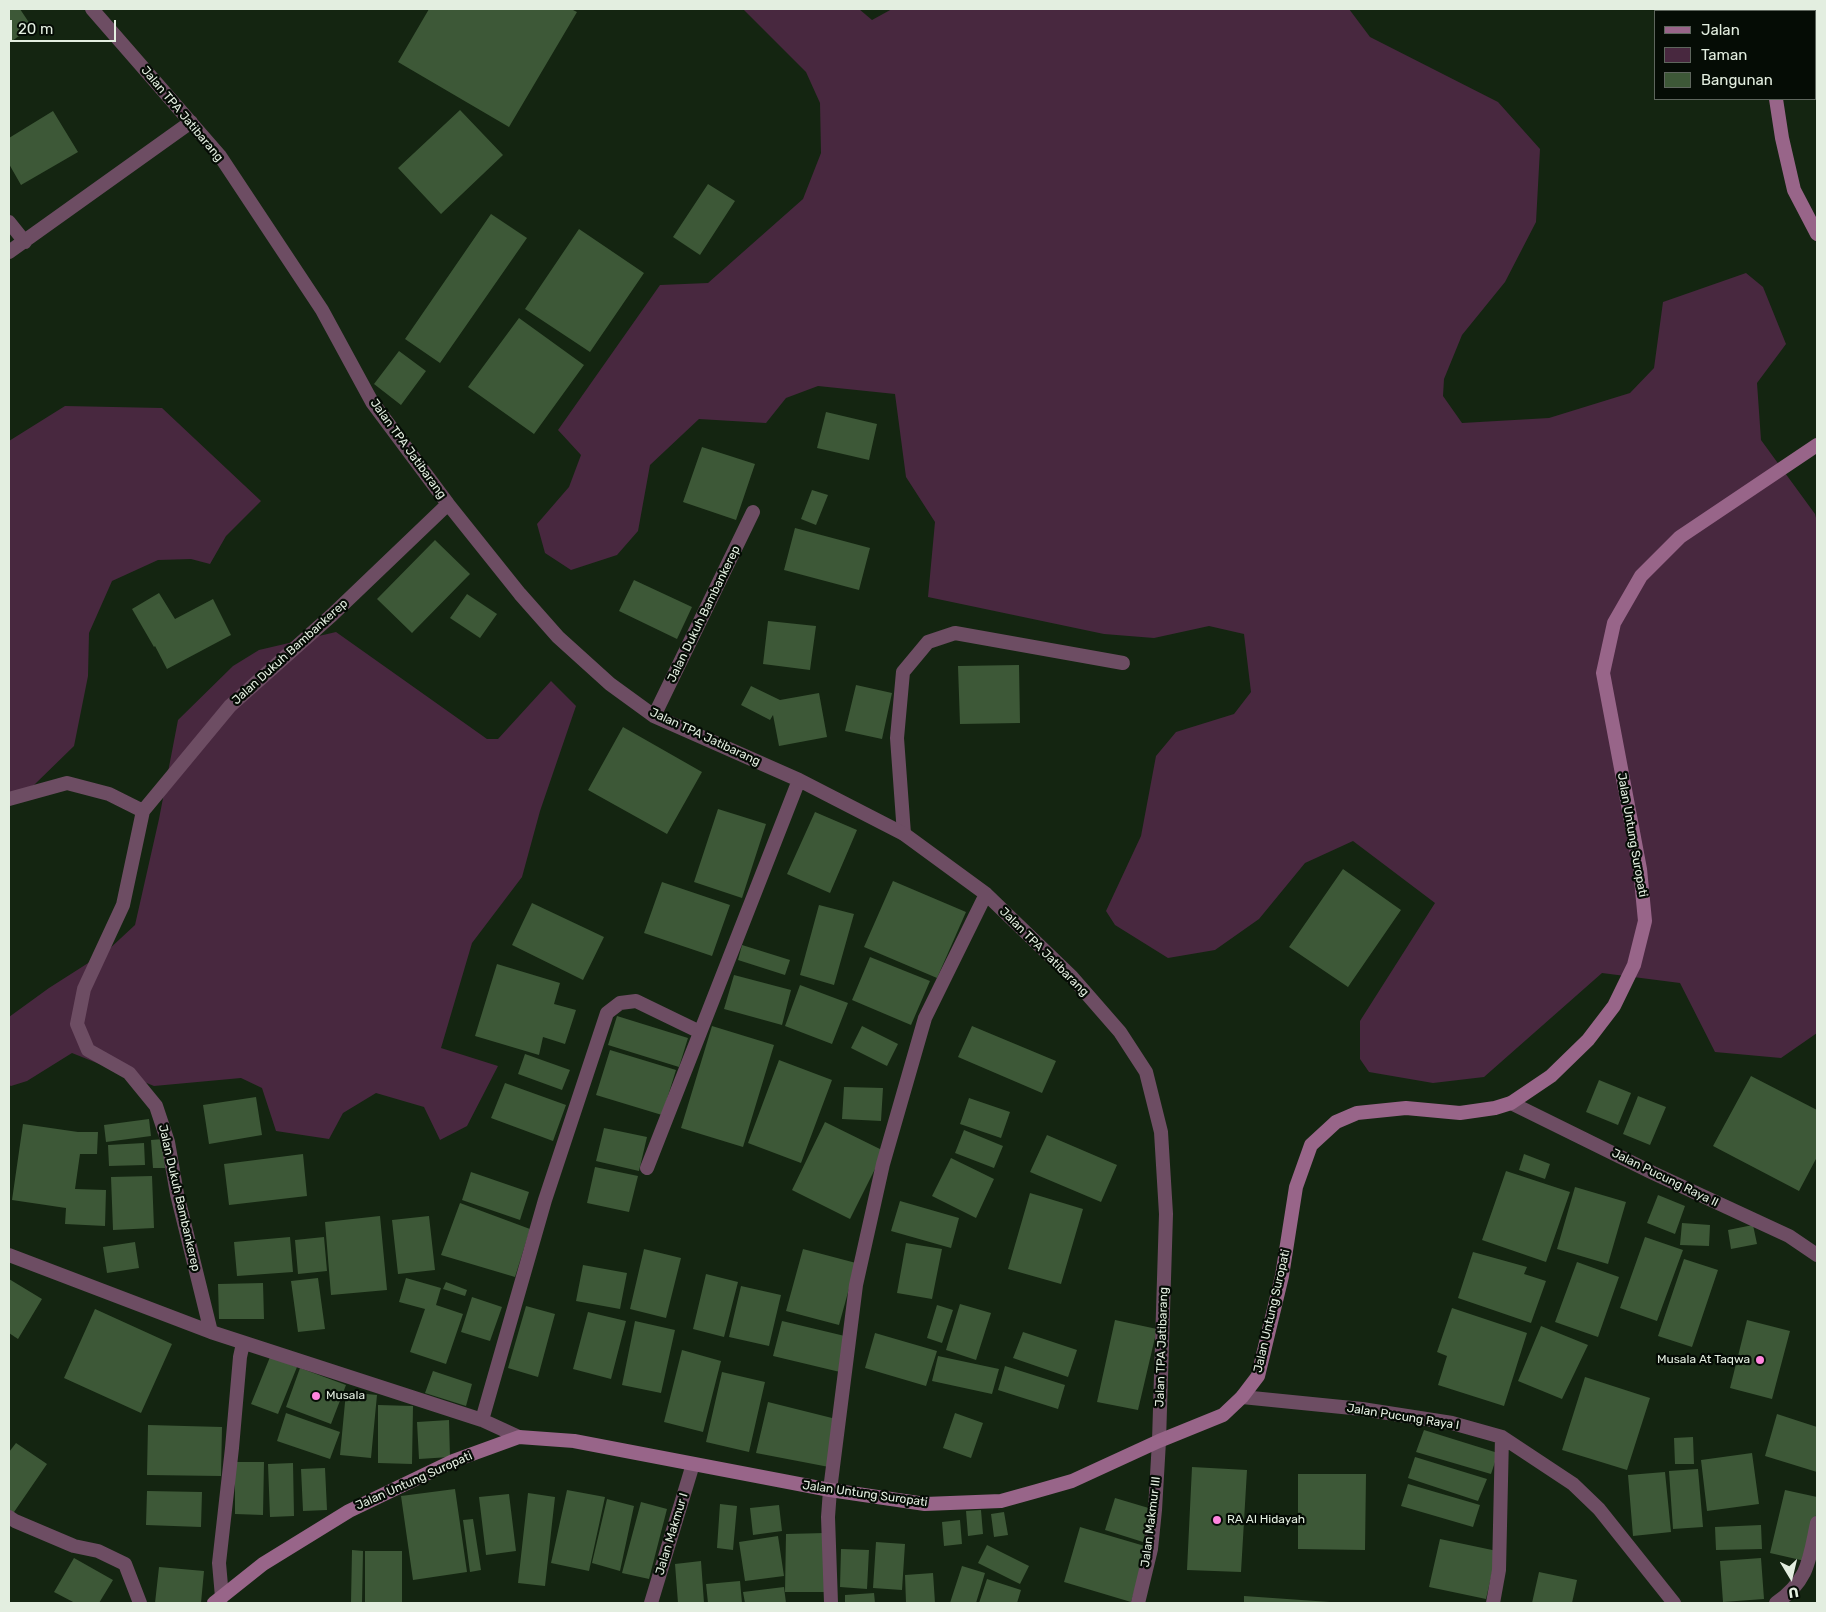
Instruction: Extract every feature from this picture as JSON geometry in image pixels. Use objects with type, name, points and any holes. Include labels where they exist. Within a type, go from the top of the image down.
[{"type":"main road","points":[[1776,100],[1782,138],[1794,190],[1817,234]]},
{"type":"main road","name":"Jalan Untung Suropati","points":[[218,1600],[264,1564],[349,1510],[453,1461],[519,1437],[574,1441],[623,1449],[830,1490],[925,1504],[1000,1501],[1072,1481],[1159,1441],[1223,1415],[1242,1398],[1258,1376],[1282,1276],[1296,1187],[1310,1145],[1336,1122],[1357,1113],[1406,1108],[1460,1113],[1495,1108],[1511,1103],[1551,1076],[1588,1040],[1614,1006],[1634,965],[1645,921],[1640,869],[1603,673],[1614,623],[1641,576],[1680,537],[1817,445]]},
{"type":"street","name":"Jalan TPA Jatibarang","points":[[92,9],[220,156],[322,310],[372,402],[448,504],[520,594],[558,637],[610,684],[654,716],[799,780],[904,834],[986,894],[1072,977],[1120,1032],[1146,1072],[1161,1132],[1166,1214],[1159,1441]]},
{"type":"street","points":[[9,252],[191,122]]},
{"type":"street","points":[[9,222],[25,242]]},
{"type":"street","name":"Jalan Dukuh Bambankerep","points":[[211,1332],[177,1194],[168,1142],[156,1106],[129,1073],[88,1050],[77,1024],[84,989],[123,904],[143,812],[230,706],[332,615],[448,504]]},
{"type":"street","name":"Jalan Dukuh Bambankerep","points":[[654,716],[754,512]]},
{"type":"street","points":[[904,834],[897,738],[904,672],[928,642],[955,633],[1123,663]]},
{"type":"street","points":[[647,1168],[799,780]]},
{"type":"street","points":[[9,799],[66,783],[109,794],[143,812]]},
{"type":"street","points":[[831,1603],[828,1517],[830,1490],[856,1285],[883,1164],[925,1018],[986,894]]},
{"type":"street","points":[[482,1420],[545,1200],[607,1013],[620,1003],[636,1001],[700,1032]]},
{"type":"street","name":"Jalan Pucung Raya II","points":[[1511,1103],[1653,1173],[1789,1236],[1817,1256]]},
{"type":"street","points":[[9,1255],[211,1332],[482,1420],[519,1437]]},
{"type":"street","points":[[218,1600],[219,1562],[232,1448],[240,1353],[245,1343]]},
{"type":"street","name":"Jalan Pucung Raya I","points":[[1242,1398],[1362,1409],[1452,1423],[1502,1437],[1573,1484],[1599,1510],[1674,1603]]},
{"type":"street","points":[[1493,1603],[1500,1570],[1502,1437]]},
{"type":"street","name":"Jalan Makmur III","points":[[1138,1603],[1150,1549],[1155,1510],[1159,1441]]},
{"type":"street","name":"Jalan Makmur I","points":[[651,1603],[693,1464]]},
{"type":"street","points":[[9,1517],[15,1522],[74,1546],[98,1551],[125,1564],[140,1603]]},
{"type":"street","points":[[1776,1603],[1801,1580],[1807,1567],[1817,1524]]},
{"type":"green space","points":[[743,9],[859,9],[872,20],[892,9],[1349,9],[1370,37],[1498,102],[1540,149],[1536,222],[1505,282],[1462,335],[1444,379],[1443,396],[1462,423],[1549,418],[1630,393],[1654,368],[1663,302],[1746,273],[1763,287],[1786,344],[1757,383],[1761,440],[1815,514],[1817,522],[1817,1033],[1781,1058],[1715,1052],[1680,983],[1602,973],[1484,1077],[1433,1083],[1369,1072],[1360,1059],[1360,1021],[1435,903],[1353,841],[1305,863],[1259,919],[1215,950],[1168,958],[1115,925],[1106,911],[1141,836],[1156,756],[1176,732],[1234,714],[1251,692],[1244,634],[1209,626],[1154,638],[1104,634],[928,597],[935,522],[906,477],[895,394],[818,386],[786,398],[766,423],[699,419],[650,465],[638,531],[617,555],[571,570],[545,553],[537,524],[569,487],[581,455],[558,430],[660,285],[708,283],[803,199],[821,153],[820,103],[806,72]]},
{"type":"green space","points":[[65,406],[162,408],[261,501],[226,536],[210,564],[191,559],[158,560],[112,581],[89,633],[88,676],[74,746],[34,785],[9,796],[9,441]]},
{"type":"green space","points":[[336,632],[487,739],[498,739],[551,681],[576,706],[540,811],[522,877],[472,943],[441,1048],[498,1066],[467,1126],[440,1140],[424,1107],[376,1093],[343,1113],[329,1139],[276,1131],[262,1088],[241,1078],[154,1086],[72,1053],[27,1081],[9,1085],[9,1017],[49,988],[107,951],[135,925],[159,819],[178,720],[233,666],[259,650]]},
{"type":"building","points":[[9,9],[20,9],[32,27],[9,43]]},
{"type":"building","points":[[429,9],[571,9],[577,12],[509,127],[398,62]]},
{"type":"building","points":[[460,110],[503,155],[441,214],[398,168]]},
{"type":"building","points":[[53,111],[78,152],[21,185],[9,164],[9,138]]},
{"type":"building","points":[[708,184],[735,201],[700,255],[673,237]]},
{"type":"building","points":[[491,214],[527,238],[440,363],[405,339]]},
{"type":"building","points":[[579,229],[644,273],[590,352],[525,309]]},
{"type":"building","points":[[519,318],[584,365],[534,434],[468,387]]},
{"type":"building","points":[[399,351],[426,371],[401,405],[374,384]]},
{"type":"building","points":[[826,412],[877,424],[869,460],[817,448]]},
{"type":"building","points":[[702,447],[755,464],[736,520],[683,502]]},
{"type":"building","points":[[812,490],[828,495],[816,525],[801,519]]},
{"type":"building","points":[[795,528],[870,548],[859,590],[784,570]]},
{"type":"building","points":[[435,540],[470,574],[412,633],[377,599]]},
{"type":"building","points":[[634,580],[692,607],[677,639],[619,611]]},
{"type":"building","points":[[159,593],[175,619],[213,599],[231,635],[167,669],[132,609]]},
{"type":"building","points":[[467,594],[497,614],[480,638],[450,618]]},
{"type":"building","points":[[768,621],[816,626],[810,670],[763,664]]},
{"type":"building","points":[[1019,665],[1020,723],[960,724],[958,666]]},
{"type":"building","points":[[856,685],[892,693],[882,739],[845,731]]},
{"type":"building","points":[[751,686],[780,700],[819,693],[827,737],[779,746],[773,715],[770,720],[741,705]]},
{"type":"building","points":[[623,727],[702,772],[667,834],[588,790]]},
{"type":"building","points":[[718,809],[766,824],[742,898],[694,882]]},
{"type":"building","points":[[815,812],[857,830],[830,893],[787,874]]},
{"type":"building","points":[[1343,869],[1401,910],[1348,987],[1289,947]]},
{"type":"building","points":[[893,881],[966,912],[937,978],[864,947]]},
{"type":"building","points":[[662,882],[730,905],[712,956],[644,933]]},
{"type":"building","points":[[532,903],[604,937],[583,980],[512,945]]},
{"type":"building","points":[[819,905],[854,914],[834,985],[800,975]]},
{"type":"building","points":[[742,945],[790,960],[785,975],[738,960]]},
{"type":"building","points":[[870,957],[930,981],[911,1025],[852,1000]]},
{"type":"building","points":[[497,964],[560,983],[554,1004],[576,1010],[565,1044],[543,1037],[539,1055],[475,1036]]},
{"type":"building","points":[[734,975],[791,990],[782,1025],[724,1009]]},
{"type":"building","points":[[800,985],[848,1003],[832,1044],[785,1026]]},
{"type":"building","points":[[617,1016],[688,1038],[679,1067],[608,1045]]},
{"type":"building","points":[[712,1026],[774,1045],[743,1147],[681,1128]]},
{"type":"building","points":[[862,1026],[898,1044],[887,1066],[851,1048]]},
{"type":"building","points":[[972,1026],[1056,1061],[1042,1093],[958,1057]]},
{"type":"building","points":[[610,1050],[676,1070],[662,1115],[596,1095]]},
{"type":"building","points":[[525,1054],[570,1070],[562,1090],[518,1074]]},
{"type":"building","points":[[779,1060],[832,1080],[801,1163],[748,1143]]},
{"type":"building","points":[[1751,1076],[1817,1110],[1817,1157],[1799,1191],[1713,1146]]},
{"type":"building","points":[[1599,1080],[1631,1093],[1618,1125],[1586,1112]]},
{"type":"building","points":[[505,1083],[566,1105],[553,1141],[491,1118]]},
{"type":"building","points":[[844,1087],[883,1088],[881,1121],[842,1119]]},
{"type":"building","points":[[1638,1096],[1666,1107],[1650,1145],[1623,1134]]},
{"type":"building","points":[[256,1097],[262,1135],[209,1144],[203,1105]]},
{"type":"building","points":[[969,1098],[1010,1112],[1001,1138],[960,1124]]},
{"type":"building","points":[[149,1119],[151,1136],[106,1142],[104,1125]]},
{"type":"building","points":[[825,1122],[884,1151],[850,1219],[792,1190]]},
{"type":"building","points":[[23,1124],[78,1132],[98,1132],[97,1154],[80,1154],[75,1189],[106,1190],[105,1226],[65,1224],[66,1208],[12,1200]]},
{"type":"building","points":[[604,1128],[647,1137],[639,1171],[596,1161]]},
{"type":"building","points":[[964,1130],[1003,1146],[994,1168],[955,1153]]},
{"type":"building","points":[[1047,1135],[1117,1165],[1101,1202],[1030,1172]]},
{"type":"building","points":[[163,1139],[165,1168],[153,1168],[151,1140]]},
{"type":"building","points":[[144,1143],[145,1165],[109,1166],[108,1145]]},
{"type":"building","points":[[303,1154],[307,1196],[229,1205],[224,1164]]},
{"type":"building","points":[[1524,1154],[1550,1164],[1545,1179],[1519,1170]]},
{"type":"building","points":[[951,1158],[994,1179],[976,1218],[932,1196]]},
{"type":"building","points":[[595,1167],[638,1176],[629,1212],[587,1203]]},
{"type":"building","points":[[1506,1171],[1570,1192],[1546,1262],[1482,1240]]},
{"type":"building","points":[[471,1172],[529,1192],[520,1220],[462,1200]]},
{"type":"building","points":[[152,1176],[154,1228],[113,1230],[111,1177]]},
{"type":"building","points":[[1575,1187],[1626,1202],[1608,1264],[1557,1249]]},
{"type":"building","points":[[1030,1193],[1083,1209],[1061,1284],[1008,1269]]},
{"type":"building","points":[[1658,1195],[1685,1206],[1675,1234],[1647,1223]]},
{"type":"building","points":[[900,1201],[959,1218],[951,1248],[891,1231]]},
{"type":"building","points":[[460,1203],[530,1229],[515,1277],[441,1255]]},
{"type":"building","points":[[380,1216],[387,1290],[331,1295],[325,1222]]},
{"type":"building","points":[[429,1216],[435,1270],[398,1274],[392,1220]]},
{"type":"building","points":[[1682,1223],[1710,1225],[1709,1246],[1680,1245]]},
{"type":"building","points":[[1753,1225],[1757,1244],[1731,1249],[1728,1230]]},
{"type":"building","points":[[290,1237],[293,1272],[237,1276],[234,1242]]},
{"type":"building","points":[[324,1237],[327,1271],[298,1274],[295,1240]]},
{"type":"building","points":[[1645,1237],[1683,1250],[1657,1321],[1620,1308]]},
{"type":"building","points":[[135,1242],[139,1268],[107,1273],[103,1247]]},
{"type":"building","points":[[906,1243],[942,1249],[932,1299],[897,1293]]},
{"type":"building","points":[[644,1249],[681,1258],[666,1318],[630,1309]]},
{"type":"building","points":[[803,1249],[856,1263],[839,1325],[786,1311]]},
{"type":"building","points":[[1473,1252],[1527,1267],[1524,1274],[1546,1281],[1531,1323],[1458,1298]]},
{"type":"building","points":[[1684,1259],[1718,1270],[1692,1347],[1658,1336]]},
{"type":"building","points":[[1577,1262],[1619,1277],[1598,1337],[1555,1322]]},
{"type":"building","points":[[583,1265],[627,1273],[620,1309],[576,1301]]},
{"type":"building","points":[[706,1274],[738,1282],[724,1337],[693,1329]]},
{"type":"building","points":[[318,1278],[325,1329],[298,1332],[291,1281]]},
{"type":"building","points":[[406,1278],[441,1288],[436,1305],[463,1314],[446,1364],[410,1352],[425,1309],[399,1302]]},
{"type":"building","points":[[9,1279],[42,1299],[18,1339],[9,1333]]},
{"type":"building","points":[[446,1282],[467,1290],[465,1296],[443,1289]]},
{"type":"building","points":[[263,1283],[264,1319],[219,1319],[218,1284]]},
{"type":"building","points":[[741,1286],[781,1295],[769,1346],[729,1337]]},
{"type":"building","points":[[472,1297],[502,1307],[490,1341],[461,1332]]},
{"type":"building","points":[[960,1304],[991,1313],[976,1360],[946,1350]]},
{"type":"building","points":[[937,1305],[953,1310],[942,1343],[927,1338]]},
{"type":"building","points":[[526,1306],[555,1314],[538,1377],[508,1368]]},
{"type":"building","points":[[1452,1308],[1527,1333],[1504,1406],[1438,1385],[1447,1356],[1437,1352]]},
{"type":"building","points":[[95,1309],[172,1344],[141,1413],[64,1378]]},
{"type":"building","points":[[588,1312],[626,1321],[611,1379],[573,1369]]},
{"type":"building","points":[[1115,1320],[1157,1329],[1138,1410],[1097,1402]]},
{"type":"building","name":"Musala At Taqwa","points":[[1747,1320],[1790,1331],[1772,1399],[1730,1388]]},
{"type":"building","points":[[635,1321],[675,1330],[661,1393],[622,1385]]},
{"type":"building","points":[[782,1321],[849,1337],[840,1372],[773,1356]]},
{"type":"building","points":[[1541,1326],[1588,1345],[1562,1399],[1518,1381]]},
{"type":"building","points":[[1023,1332],[1077,1350],[1068,1377],[1013,1358]]},
{"type":"building","points":[[875,1333],[937,1351],[926,1386],[865,1368]]},
{"type":"building","points":[[682,1350],[721,1361],[703,1432],[664,1422]]},
{"type":"building","points":[[938,1356],[999,1369],[992,1394],[932,1381]]},
{"type":"building","points":[[270,1357],[297,1367],[278,1414],[251,1404]]},
{"type":"building","points":[[1005,1366],[1065,1385],[1058,1409],[998,1390]]},
{"type":"building","name":"Musala","points":[[300,1368],[346,1385],[331,1424],[286,1407]]},
{"type":"building","points":[[433,1371],[472,1384],[466,1406],[425,1393]]},
{"type":"building","points":[[722,1372],[765,1382],[749,1452],[706,1442]]},
{"type":"building","points":[[1585,1377],[1650,1398],[1627,1470],[1562,1450]]},
{"type":"building","points":[[346,1392],[377,1395],[371,1458],[340,1455]]},
{"type":"building","points":[[768,1402],[836,1419],[829,1467],[756,1453]]},
{"type":"building","points":[[378,1405],[413,1406],[412,1464],[378,1463]]},
{"type":"building","points":[[286,1413],[340,1432],[330,1459],[277,1441]]},
{"type":"building","points":[[955,1413],[983,1423],[971,1458],[943,1448]]},
{"type":"building","points":[[1777,1414],[1817,1427],[1817,1472],[1765,1456]]},
{"type":"building","points":[[449,1420],[450,1457],[419,1459],[417,1422]]},
{"type":"building","points":[[148,1425],[222,1427],[221,1476],[147,1475]]},
{"type":"building","points":[[1424,1430],[1498,1453],[1491,1474],[1416,1452]]},
{"type":"building","points":[[1693,1437],[1694,1464],[1675,1464],[1674,1438]]},
{"type":"building","points":[[16,1443],[47,1464],[12,1515],[9,1513],[9,1452]]},
{"type":"building","points":[[1752,1453],[1759,1504],[1707,1511],[1701,1460]]},
{"type":"building","points":[[1415,1457],[1487,1479],[1478,1501],[1408,1478]]},
{"type":"building","points":[[235,1462],[264,1462],[263,1515],[235,1514]]},
{"type":"building","points":[[293,1463],[294,1516],[270,1517],[268,1464]]},
{"type":"building","name":"RA Al Hidayah","points":[[1192,1467],[1247,1470],[1241,1572],[1187,1570]]},
{"type":"building","points":[[325,1468],[327,1510],[303,1511],[301,1469]]},
{"type":"building","points":[[1698,1469],[1703,1527],[1673,1529],[1669,1471]]},
{"type":"building","points":[[1665,1472],[1671,1532],[1633,1536],[1628,1475]]},
{"type":"building","points":[[1298,1474],[1366,1474],[1365,1550],[1298,1549]]},
{"type":"building","points":[[1408,1484],[1480,1505],[1473,1527],[1401,1506]]},
{"type":"building","points":[[455,1489],[467,1572],[413,1580],[401,1496]]},
{"type":"building","points":[[567,1490],[605,1497],[589,1571],[551,1563]]},
{"type":"building","points":[[1785,1490],[1817,1497],[1817,1511],[1805,1561],[1770,1553]]},
{"type":"building","points":[[147,1491],[202,1492],[201,1527],[146,1525]]},
{"type":"building","points":[[528,1493],[555,1497],[545,1586],[518,1583]]},
{"type":"building","points":[[509,1494],[516,1551],[486,1555],[479,1497]]},
{"type":"building","points":[[1115,1498],[1152,1509],[1143,1542],[1105,1530]]},
{"type":"building","points":[[607,1499],[634,1506],[620,1571],[592,1563]]},
{"type":"building","points":[[641,1502],[667,1509],[649,1579],[622,1573]]},
{"type":"building","points":[[720,1504],[737,1506],[733,1550],[717,1548]]},
{"type":"building","points":[[779,1505],[782,1531],[753,1535],[750,1508]]},
{"type":"building","points":[[981,1510],[983,1534],[968,1536],[966,1511]]},
{"type":"building","points":[[1004,1512],[1008,1535],[994,1537],[991,1514]]},
{"type":"building","points":[[473,1519],[481,1570],[470,1572],[463,1520]]},
{"type":"building","points":[[960,1520],[962,1544],[944,1546],[942,1522]]},
{"type":"building","points":[[1761,1525],[1762,1549],[1716,1550],[1715,1527]]},
{"type":"building","points":[[1080,1527],[1148,1547],[1131,1602],[1064,1582]]},
{"type":"building","points":[[825,1533],[824,1592],[785,1592],[786,1534]]},
{"type":"building","points":[[778,1536],[784,1576],[745,1581],[739,1542]]},
{"type":"building","points":[[1440,1539],[1497,1551],[1486,1599],[1429,1587]]},
{"type":"building","points":[[876,1542],[905,1544],[902,1590],[873,1588]]},
{"type":"building","points":[[987,1545],[1029,1566],[1020,1584],[978,1563]]},
{"type":"building","points":[[841,1549],[869,1550],[867,1589],[840,1587]]},
{"type":"building","points":[[352,1550],[363,1551],[362,1603],[351,1603]]},
{"type":"building","points":[[365,1551],[402,1551],[402,1603],[365,1603]]},
{"type":"building","points":[[74,1558],[113,1580],[99,1603],[75,1603],[54,1592]]},
{"type":"building","points":[[1761,1558],[1764,1599],[1723,1602],[1720,1561]]},
{"type":"building","points":[[701,1561],[704,1603],[678,1603],[675,1564]]},
{"type":"building","points":[[962,1566],[985,1573],[976,1603],[950,1603]]},
{"type":"building","points":[[159,1567],[204,1571],[201,1603],[155,1603]]},
{"type":"building","points":[[1539,1572],[1577,1580],[1572,1603],[1532,1603]]},
{"type":"building","points":[[933,1573],[935,1603],[906,1603],[905,1575]]},
{"type":"building","points":[[987,1579],[1021,1590],[1017,1603],[979,1603]]},
{"type":"building","points":[[740,1581],[742,1603],[708,1603],[706,1584]]},
{"type":"building","points":[[784,1587],[786,1603],[745,1603],[743,1592]]},
{"type":"building","points":[[874,1593],[875,1603],[845,1603],[845,1595]]},
{"type":"building","points":[[1244,1596],[1330,1602],[1330,1603],[1244,1603]]},
{"type":"place","name":"Musala At Taqwa","points":[[1760,1360]]},
{"type":"place","name":"Musala","points":[[316,1396]]},
{"type":"place","name":"RA Al Hidayah","points":[[1217,1520]]}]
